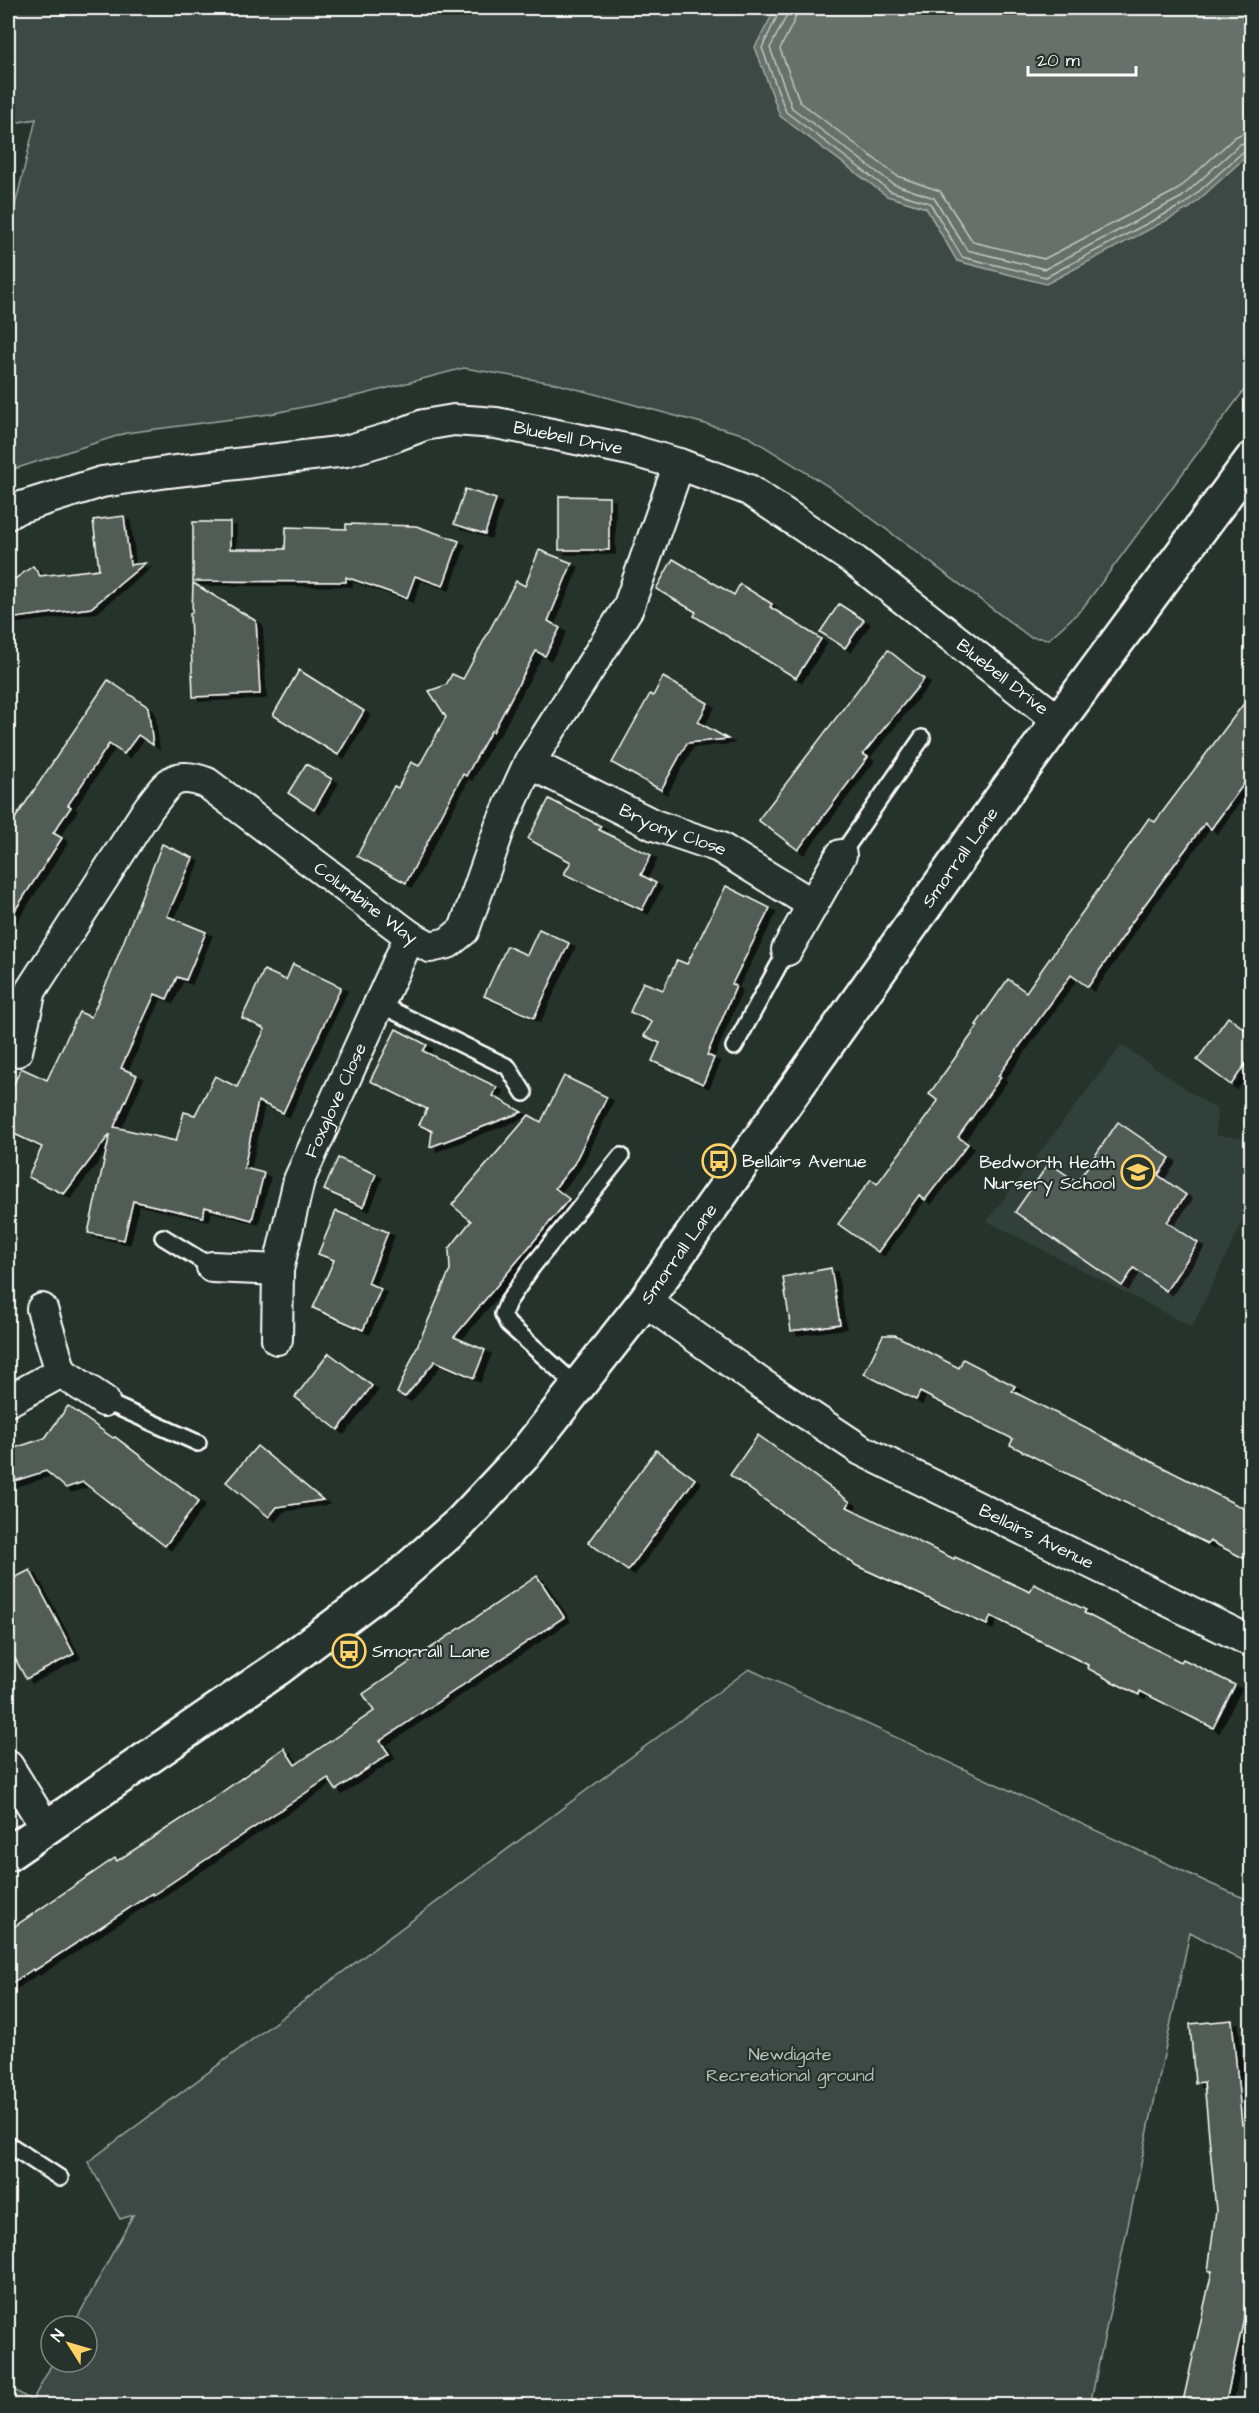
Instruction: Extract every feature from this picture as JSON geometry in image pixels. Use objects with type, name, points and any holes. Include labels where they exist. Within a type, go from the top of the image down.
[{"type":"street","name":"Bluebell Drive","points":[[8,514],[18,508],[102,482],[346,451],[424,425],[454,420],[507,425],[630,450],[749,490],[855,561],[1058,720]]},
{"type":"street","name":"Smorrall Lane","points":[[8,1854],[277,1669],[394,1581],[460,1523],[522,1457],[645,1301],[1058,720],[1251,459]]},
{"type":"street","name":"Columbine Way","points":[[17,1051],[19,985],[165,786],[175,780],[190,777],[207,783],[410,936],[429,947],[448,943],[464,930],[500,828],[529,763],[628,608],[678,465]]},
{"type":"street","name":"Bryony Close","points":[[529,763],[654,825],[719,847],[812,904]]},
{"type":"street","points":[[787,950],[841,855]]},
{"type":"street","name":"Foxglove Close","points":[[277,1339],[278,1270],[299,1180],[410,936]]},
{"type":"street","points":[[212,1267],[278,1270]]},
{"type":"street","name":"Bellairs Avenue","points":[[645,1301],[760,1383],[861,1450],[1251,1642]]},
{"type":"street","points":[[42,1309],[61,1372],[104,1401]]},
{"type":"street","points":[[8,1401],[61,1372]]},
{"type":"street","points":[[8,1766],[46,1828]]},
{"type":"lane","points":[[841,855],[922,738]]},
{"type":"lane","points":[[734,1047],[787,950]]},
{"type":"lane","points":[[379,1004],[508,1067],[524,1093]]},
{"type":"lane","points":[[578,1387],[508,1324],[504,1314],[508,1302],[532,1268],[621,1156]]},
{"type":"lane","points":[[163,1237],[212,1267]]},
{"type":"lane","points":[[104,1401],[198,1443]]},
{"type":"lane","points":[[8,2144],[60,2178]]},
{"type":"shaded area","name":"Bedworth Heath Nursery School","points":[[1122,1045],[1217,1110],[1216,1135],[1251,1139],[1251,1204],[1192,1327],[987,1221]]},
{"type":"green space","points":[[8,8],[1251,8],[1251,381],[1082,609],[1049,639],[1030,637],[831,488],[746,435],[554,383],[464,368],[361,395],[270,414],[126,433],[8,471],[8,235],[36,119],[8,124]]},
{"type":"green space","name":"Newdigate Recreational ground","points":[[749,1669],[1251,1901],[1251,1965],[1190,1932],[1090,2405],[8,2405],[8,2386],[32,2401],[47,2374],[99,2374],[99,2314],[79,2314],[133,2215],[120,2219],[88,2162]]},
{"type":"water","points":[[776,8],[1251,8],[1251,152],[1190,208],[1046,284],[957,261],[926,208],[887,196],[780,116],[755,47]]},
{"type":"building","points":[[465,489],[496,499],[485,534],[454,524]]},
{"type":"building","points":[[559,496],[609,497],[609,550],[559,550]]},
{"type":"building","points":[[124,516],[130,565],[145,563],[91,608],[8,619],[8,584],[33,566],[40,576],[99,569],[93,520]]},
{"type":"building","points":[[193,522],[230,522],[230,549],[285,549],[286,527],[346,529],[346,524],[416,526],[459,541],[443,586],[415,576],[407,598],[346,577],[346,582],[193,581]]},
{"type":"building","points":[[539,550],[572,563],[548,621],[560,628],[545,656],[536,651],[493,732],[491,731],[466,776],[463,774],[406,883],[357,856],[394,786],[398,788],[411,762],[419,766],[446,717],[429,691],[446,685],[452,674],[463,679],[516,581],[525,586]]},
{"type":"building","points":[[673,559],[734,595],[740,584],[772,604],[770,607],[821,639],[796,678],[694,616],[696,612],[656,589]]},
{"type":"building","points":[[193,583],[256,621],[260,694],[193,697],[190,613],[192,613]]},
{"type":"building","points":[[839,604],[864,620],[845,648],[820,632]]},
{"type":"building","points":[[888,650],[924,679],[863,754],[868,757],[798,850],[758,820]]},
{"type":"building","points":[[299,670],[364,711],[338,755],[273,715]]},
{"type":"building","points":[[663,677],[708,703],[698,722],[728,739],[687,743],[661,790],[612,763],[650,694],[653,696]]},
{"type":"building","points":[[108,680],[148,707],[153,745],[138,735],[124,754],[109,744],[68,805],[71,807],[53,833],[62,838],[8,921],[8,829]]},
{"type":"building","points":[[1251,694],[1251,774],[1211,829],[1205,823],[1126,930],[1088,987],[1071,975],[998,1076],[1001,1077],[958,1137],[968,1144],[925,1200],[919,1195],[878,1252],[838,1224],[871,1179],[877,1184],[938,1101],[929,1094],[978,1026],[976,1025],[1008,979],[1026,992],[1149,818],[1155,822]]},
{"type":"building","points":[[306,764],[332,779],[314,810],[288,793]]},
{"type":"building","points":[[549,799],[601,826],[599,830],[651,855],[641,875],[656,883],[642,910],[564,874],[571,862],[528,839]]},
{"type":"building","points":[[162,844],[193,858],[167,916],[206,932],[186,980],[177,977],[167,999],[155,994],[121,1068],[137,1075],[114,1127],[176,1141],[184,1112],[195,1115],[215,1076],[237,1087],[265,1029],[242,1018],[264,970],[286,980],[293,964],[341,987],[283,1113],[258,1101],[244,1168],[264,1173],[252,1220],[205,1207],[203,1217],[133,1201],[124,1240],[88,1233],[110,1134],[64,1194],[28,1177],[42,1147],[8,1131],[8,1097],[21,1068],[47,1080],[79,1012],[91,1017],[112,971]]},
{"type":"building","points":[[726,886],[770,908],[732,984],[736,986],[707,1055],[714,1058],[703,1084],[652,1061],[660,1043],[644,1036],[652,1022],[630,1012],[643,982],[663,990],[677,960],[687,964]]},
{"type":"building","points":[[539,929],[569,943],[534,1018],[484,996],[507,946],[527,955]]},
{"type":"building","points":[[1228,1017],[1251,1034],[1251,1056],[1231,1085],[1197,1060]]},
{"type":"building","points":[[396,1029],[427,1045],[423,1051],[497,1087],[493,1096],[522,1112],[430,1147],[432,1131],[419,1125],[427,1109],[370,1081]]},
{"type":"building","points":[[564,1076],[607,1097],[574,1164],[555,1188],[569,1199],[454,1337],[485,1350],[474,1378],[435,1361],[405,1397],[397,1393],[450,1270],[449,1249],[471,1221],[452,1205],[529,1115],[541,1122]]},
{"type":"building","points":[[1118,1122],[1170,1158],[1158,1175],[1186,1195],[1167,1222],[1198,1243],[1166,1291],[1134,1268],[1122,1286],[1015,1212],[1049,1163],[1077,1182]]},
{"type":"building","points":[[338,1158],[376,1174],[363,1207],[324,1190]]},
{"type":"building","points":[[336,1211],[388,1232],[368,1283],[381,1289],[363,1330],[313,1308],[334,1260],[318,1254]]},
{"type":"building","points":[[831,1268],[840,1324],[791,1331],[783,1277]]},
{"type":"building","points":[[883,1335],[895,1335],[959,1368],[963,1359],[1015,1386],[1012,1391],[1251,1512],[1251,1562],[1210,1541],[1208,1544],[1010,1445],[1013,1439],[920,1392],[916,1400],[864,1374]]},
{"type":"building","points":[[329,1353],[372,1386],[338,1430],[295,1397]]},
{"type":"building","points":[[68,1406],[113,1438],[115,1437],[199,1501],[165,1546],[83,1482],[66,1488],[46,1471],[8,1483],[8,1450],[45,1438]]},
{"type":"building","points":[[758,1435],[850,1502],[847,1507],[954,1559],[955,1557],[1030,1592],[1034,1584],[1086,1610],[1084,1613],[1135,1639],[1181,1662],[1183,1659],[1235,1685],[1213,1728],[1140,1691],[1139,1695],[1113,1682],[1087,1668],[1088,1665],[991,1616],[987,1625],[857,1566],[730,1475]]},
{"type":"building","points":[[257,1446],[323,1500],[277,1507],[269,1517],[226,1482]]},
{"type":"building","points":[[656,1450],[695,1479],[628,1571],[588,1542]]},
{"type":"building","points":[[30,1570],[74,1654],[26,1679],[8,1645],[8,1581]]},
{"type":"building","points":[[537,1576],[564,1617],[380,1741],[389,1754],[336,1790],[328,1778],[153,1895],[152,1893],[8,1986],[8,1931],[115,1858],[117,1861],[208,1802],[284,1748],[295,1765],[374,1711],[363,1694]]},
{"type":"building","points":[[1232,2020],[1242,2125],[1251,2124],[1251,2263],[1243,2323],[1225,2406],[1182,2406],[1212,2271],[1208,2271],[1216,2211],[1204,2082],[1195,2083],[1190,2024]]},
{"type":"place","name":"Bellairs Avenue","points":[[719,1161]]},
{"type":"place","name":"Bedworth Heath Nursery School","points":[[1138,1172]]},
{"type":"place","name":"Smorrall Lane","points":[[349,1651]]}]
